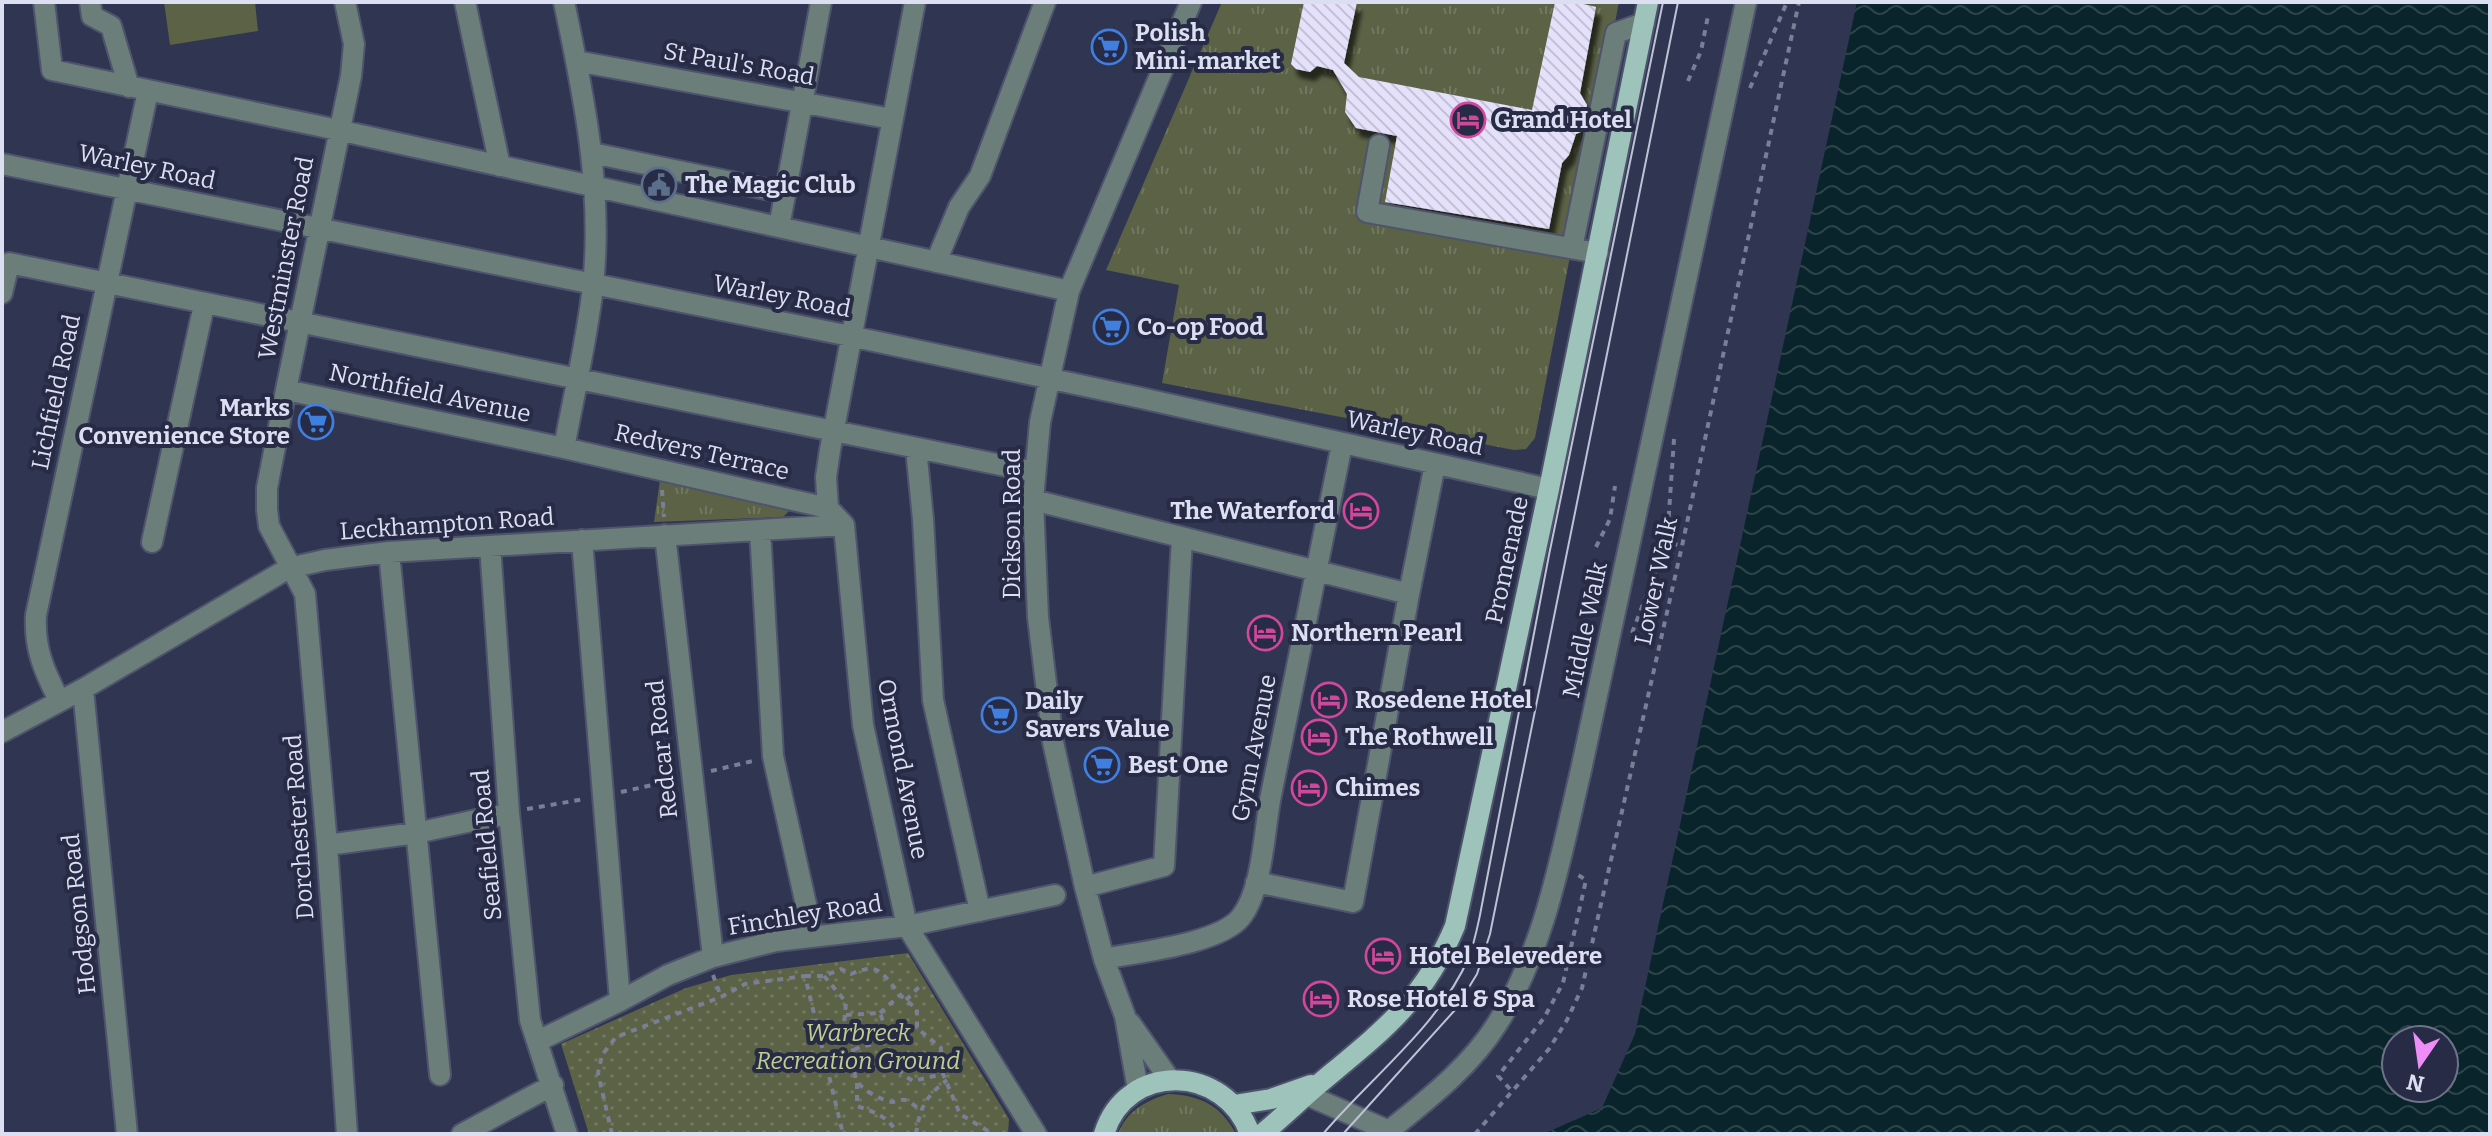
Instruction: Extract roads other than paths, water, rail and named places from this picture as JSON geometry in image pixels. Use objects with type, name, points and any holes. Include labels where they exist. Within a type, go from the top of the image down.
[{"type":"main road","name":"Promenade","points":[[1262,1134],[1394,1021],[1420,992],[1442,959],[1455,926],[1549,489],[1648,2]]},
{"type":"main road","points":[[1103,1131],[1119,1105],[1138,1090],[1170,1080],[1188,1080],[1205,1085],[1234,1105],[1246,1121],[1250,1134]]},
{"type":"main road","name":"Promenade","points":[[1234,1105],[1271,1099],[1323,1080]]},
{"type":"street","points":[[44,2],[52,70],[1069,291]]},
{"type":"street","points":[[90,2],[92,16],[111,26],[138,89]]},
{"type":"street","name":"Westminster Road","points":[[269,526],[267,488],[317,228],[351,76],[354,44],[345,2]]},
{"type":"street","points":[[465,2],[500,166]]},
{"type":"street","points":[[564,2],[592,153],[595,188],[593,285],[564,448]]},
{"type":"street","points":[[779,227],[821,2]]},
{"type":"street","points":[[844,525],[828,508],[826,477],[915,2]]},
{"type":"street","points":[[936,262],[959,207],[980,176],[1045,2]]},
{"type":"street","name":"Dickson Road","points":[[1138,1090],[1125,1016],[1104,959],[1056,755],[1038,617],[1033,500],[1040,422],[1069,291],[1191,2]]},
{"type":"street","name":"Middle Walk","points":[[1307,1095],[1389,1131],[1452,1079],[1497,1025],[1531,956],[1559,864],[1684,301],[1746,2]]},
{"type":"street","points":[[1572,248],[1616,33],[1644,23]]},
{"type":"street","name":"St Paul's Road","points":[[576,61],[892,119]]},
{"type":"street","name":"Lichfield Road","points":[[59,700],[38,655],[36,615],[126,189],[138,89]]},
{"type":"street","points":[[1379,145],[1367,212],[1598,253]]},
{"type":"street","points":[[592,153],[785,193]]},
{"type":"street","name":"Warley Road","points":[[2,164],[850,336],[1549,489]]},
{"type":"street","points":[[2,293],[9,263],[576,381],[1035,472]]},
{"type":"street","points":[[152,542],[204,305]]},
{"type":"street","name":"Northfield Avenue","points":[[286,390],[564,448]]},
{"type":"street","name":"Gynn Avenue","points":[[1104,959],[1209,938],[1240,919],[1250,903],[1342,444]]},
{"type":"street","name":"Redvers Terrace","points":[[564,448],[828,508]]},
{"type":"street","points":[[916,448],[933,700],[980,911]]},
{"type":"street","points":[[1256,882],[1353,902],[1435,464]]},
{"type":"street","points":[[1033,500],[1409,594]]},
{"type":"street","name":"Leckhampton Road","points":[[2,732],[83,689],[289,568],[389,552],[844,525]]},
{"type":"street","name":"Ormond Avenue","points":[[844,525],[863,725],[907,926],[1036,1134]]},
{"type":"street","name":"Dorchester Road","points":[[269,526],[305,594],[327,845],[347,1134]]},
{"type":"street","points":[[760,530],[773,756],[813,936]]},
{"type":"street","name":"Redcar Road","points":[[665,535],[713,957]]},
{"type":"street","points":[[1085,887],[1164,866],[1182,538]]},
{"type":"street","points":[[582,540],[620,1001]]},
{"type":"street","name":"Seafield Road","points":[[490,546],[509,813],[530,1020],[567,1134]]},
{"type":"street","points":[[389,552],[440,1075]]},
{"type":"street","name":"Hodgson Road","points":[[83,689],[127,1134]]},
{"type":"street","points":[[327,845],[416,833],[509,813]]},
{"type":"street","name":"Finchley Road","points":[[538,1041],[668,975],[713,957],[776,941],[907,926],[1055,895]]},
{"type":"street","name":"Dickson Road","points":[[1125,1016],[1170,1080]]},
{"type":"street","points":[[462,1134],[553,1085]]},
{"type":"water","points":[[1857,2],[2490,2],[2490,1134],[1543,1134],[1602,1108],[1635,1034]]},
{"type":"tram line","points":[[1323,1134],[1441,1005],[1469,957],[1480,915],[1549,555],[1663,2]]},
{"type":"tram line","points":[[1343,1134],[1455,1010],[1477,974],[1490,934],[1678,2]]},
{"type":"place","name":"Polish Mini-market","points":[[1109,47]]},
{"type":"place","name":"Grand Hotel","points":[[1468,120]]},
{"type":"place","name":"The Magic Club","points":[[659,185]]},
{"type":"place","name":"Co-op Food","points":[[1111,327]]},
{"type":"place","name":"Marks Convenience Store","points":[[316,422]]},
{"type":"place","name":"The Waterford","points":[[1361,511]]},
{"type":"place","name":"Northern Pearl","points":[[1265,633]]},
{"type":"place","name":"Rosedene Hotel","points":[[1329,700]]},
{"type":"place","name":"Daily Savers Value","points":[[999,715]]},
{"type":"place","name":"The Rothwell","points":[[1319,737]]},
{"type":"place","name":"Best One","points":[[1102,765]]},
{"type":"place","name":"Chimes","points":[[1309,788]]},
{"type":"place","name":"Hotel Belevedere","points":[[1383,956]]},
{"type":"place","name":"Rose Hotel & Spa","points":[[1321,999]]},
{"type":"park label","name":"Warbreck Recreation Ground","points":[[858,1047]]}]
